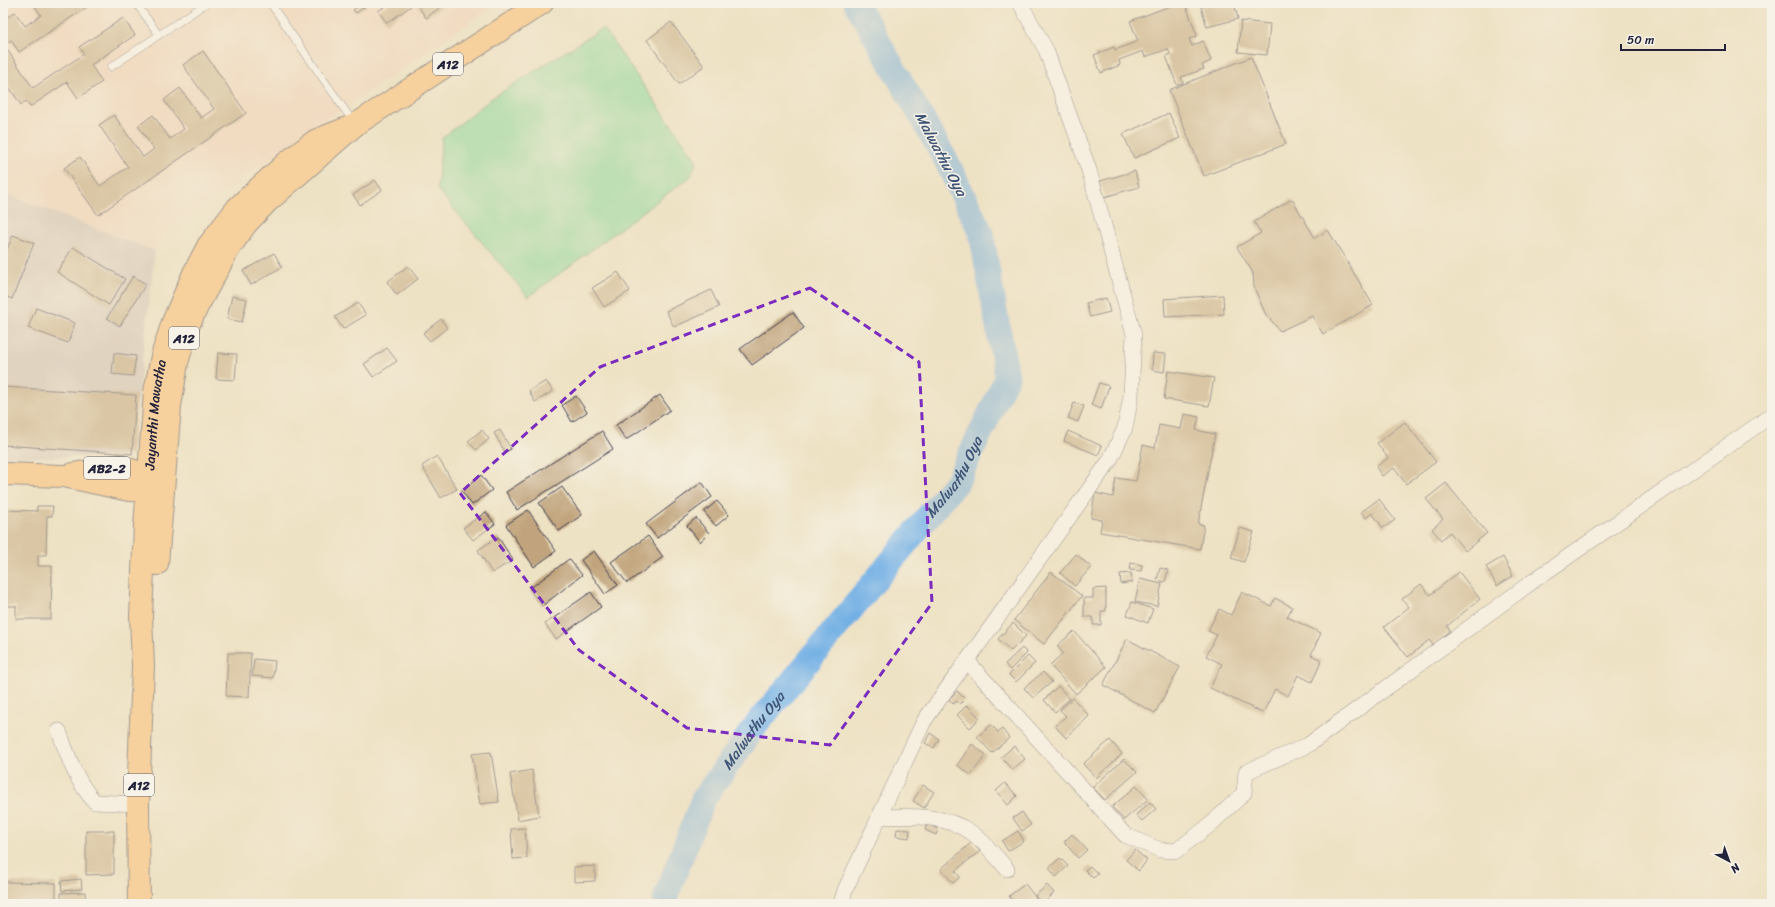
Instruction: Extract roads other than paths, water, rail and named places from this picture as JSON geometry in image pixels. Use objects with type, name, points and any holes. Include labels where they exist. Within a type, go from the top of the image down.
[{"type":"main road","name":"Jayanthi Mawatha","points":[[139,904],[138,804],[144,666],[141,616],[145,526],[156,484],[177,363],[187,328],[213,276],[246,224],[268,202],[355,125],[542,3]]},
{"type":"main road","name":"Jayanthi Mawatha","points":[[144,666],[153,614],[156,484],[151,441],[155,392],[162,356],[182,297],[208,246],[238,207],[285,164],[315,141],[355,125]]},
{"type":"main road","points":[[119,466],[135,458],[151,441]]},
{"type":"main road","name":"AB2-2","points":[[64,476],[119,466],[156,484]]},
{"type":"main road","name":"AB2-2","points":[[3,474],[64,476],[116,488],[156,484]]},
{"type":"main road","points":[[116,488],[133,502],[145,526]]},
{"type":"street","points":[[841,904],[846,890],[924,721],[1110,460],[1125,428],[1131,396],[1134,336],[1089,170],[1046,50],[1020,3]]},
{"type":"street","points":[[966,661],[1125,835],[1160,850],[1176,851],[1210,825],[1244,793],[1246,772],[1308,745],[1536,579],[1772,415]]},
{"type":"street","points":[[59,731],[74,771],[88,794],[95,802],[138,804]]},
{"type":"street","points":[[879,818],[918,816],[956,823],[974,834],[1007,869]]},
{"type":"lane","points":[[136,3],[158,35]]},
{"type":"lane","points":[[111,67],[207,3]]},
{"type":"lane","points":[[270,3],[355,125]]},
{"type":"waterway","name":"Malwathu Oya","points":[[666,904],[665,899],[703,799],[756,725],[958,480],[1007,377],[981,233],[947,162],[856,3]]}]
